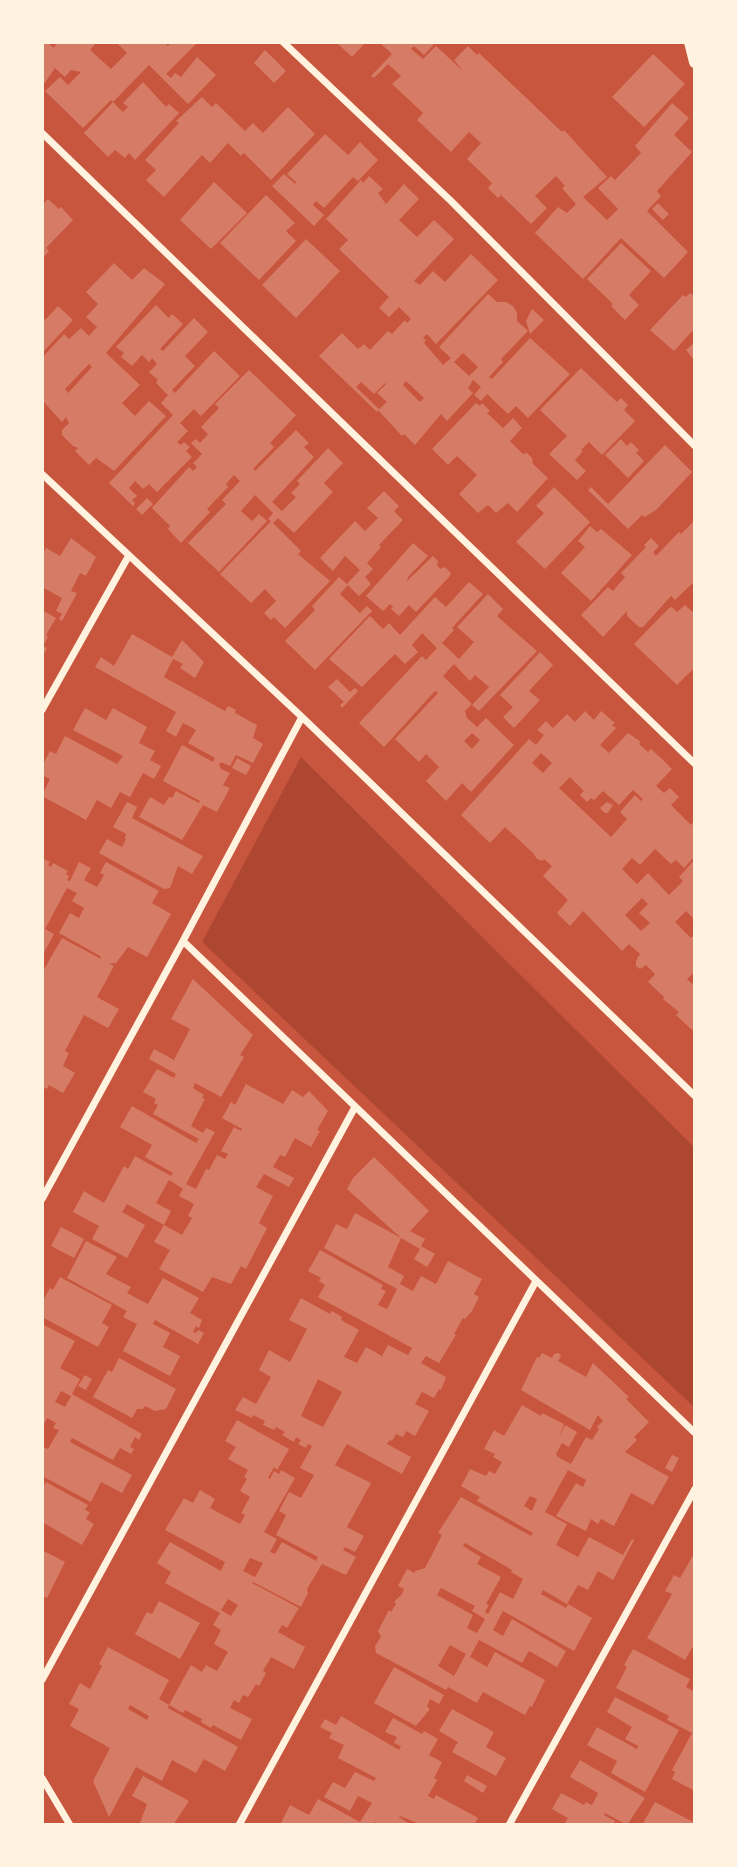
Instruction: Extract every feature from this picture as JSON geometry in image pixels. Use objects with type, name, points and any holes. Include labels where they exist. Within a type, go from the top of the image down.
[{"type":"street","points":[[283,42],[451,201],[695,446]]},
{"type":"street","points":[[690,42],[695,62]]},
{"type":"street","points":[[42,132],[695,764]]},
{"type":"street","points":[[42,474],[302,717],[695,1096]]},
{"type":"street","points":[[42,710],[128,557]]},
{"type":"street","points":[[42,1199],[302,717]]},
{"type":"street","points":[[183,942],[695,1433]]},
{"type":"street","points":[[42,1680],[355,1107]]},
{"type":"street","points":[[239,1825],[536,1281]]},
{"type":"street","points":[[509,1825],[695,1489]]},
{"type":"street","points":[[42,1778],[70,1825]]},
{"type":"shaded area","points":[[301,757],[695,1148],[695,1408],[202,942]]},
{"type":"building","points":[[42,42],[47,42],[54,48],[57,42],[97,42],[90,50],[111,69],[127,53],[116,42],[163,42],[168,46],[171,42],[198,42],[166,74],[171,78],[175,73],[181,77],[197,57],[216,75],[188,104],[149,65],[83,128],[45,91],[60,77],[68,85],[81,72],[71,70],[65,77],[55,68],[42,87]]},
{"type":"building","points":[[336,42],[366,42],[352,57]]},
{"type":"building","points":[[379,42],[436,42],[424,55],[414,46],[411,49],[423,59],[436,46],[463,71],[454,60],[468,46],[477,55],[479,53],[562,132],[564,130],[607,177],[583,197],[607,220],[618,209],[598,188],[611,176],[615,180],[641,153],[635,146],[672,103],[689,118],[674,135],[692,152],[657,191],[661,196],[647,211],[688,252],[664,278],[621,238],[583,279],[535,233],[558,207],[567,213],[576,204],[562,188],[565,186],[556,176],[535,196],[547,208],[531,224],[501,195],[498,198],[488,188],[492,183],[467,159],[481,143],[469,132],[451,152],[417,120],[423,113],[392,84],[401,76],[388,64],[374,78],[371,76],[392,54]]},
{"type":"building","points":[[265,50],[286,71],[274,83],[254,63]]},
{"type":"building","points":[[653,54],[685,84],[644,127],[612,97]]},
{"type":"building","points":[[143,82],[166,107],[169,104],[179,113],[135,160],[129,153],[125,158],[115,150],[108,157],[84,133],[113,102],[123,112],[128,107],[123,103]]},
{"type":"building","points":[[202,97],[212,107],[216,103],[245,131],[253,123],[263,133],[288,107],[315,134],[271,180],[244,153],[241,156],[228,143],[210,163],[202,155],[164,197],[146,180],[156,170],[145,160],[179,123],[176,121]]},
{"type":"building","points":[[325,134],[348,155],[360,142],[378,160],[358,181],[353,177],[324,208],[316,201],[313,205],[324,215],[314,226],[272,186],[284,174],[295,184],[287,174]]},
{"type":"building","points":[[369,176],[383,189],[378,193],[386,204],[404,184],[419,199],[399,220],[417,237],[434,220],[454,239],[414,281],[420,285],[433,271],[445,282],[471,254],[498,280],[436,344],[427,334],[423,338],[426,340],[424,343],[443,365],[451,358],[439,347],[488,294],[497,302],[506,302],[513,306],[517,321],[528,331],[501,359],[503,362],[489,377],[492,379],[530,338],[570,374],[528,418],[516,406],[508,414],[487,394],[481,401],[474,395],[481,387],[473,380],[468,388],[473,393],[447,421],[441,414],[415,445],[404,434],[402,436],[319,356],[342,333],[358,349],[364,344],[370,350],[388,331],[392,334],[405,320],[407,323],[411,319],[399,307],[389,317],[379,308],[389,297],[339,249],[348,240],[326,219],[361,180],[363,183]],"holes":[[[463,353],[478,367],[469,376],[454,362]],[[406,381],[424,398],[420,402],[403,385]],[[361,382],[374,394],[385,383],[377,393],[387,402],[379,409],[356,387]]]},
{"type":"building","points":[[214,182],[247,213],[211,249],[180,220]]},
{"type":"building","points":[[266,195],[295,223],[286,231],[296,241],[259,280],[220,243]]},
{"type":"building","points":[[48,199],[59,209],[61,207],[73,220],[46,248],[49,251],[42,259],[42,205]]},
{"type":"building","points":[[658,203],[669,214],[663,220],[652,209]]},
{"type":"building","points":[[306,239],[340,271],[296,318],[262,285]]},
{"type":"building","points":[[621,243],[651,271],[629,295],[639,305],[625,320],[587,279]]},
{"type":"building","points":[[114,263],[132,280],[144,268],[165,284],[106,353],[140,385],[122,403],[135,416],[149,401],[166,416],[114,471],[96,458],[89,465],[75,451],[78,448],[62,435],[62,430],[69,423],[66,417],[62,422],[42,400],[42,358],[64,334],[69,339],[81,328],[89,336],[97,327],[86,317],[98,304],[86,292]],"holes":[[[89,364],[92,367],[68,393],[65,389]]]},
{"type":"building","points":[[690,293],[695,297],[695,328],[674,351],[650,330],[683,295],[686,297]]},
{"type":"building","points":[[156,305],[169,318],[172,314],[183,324],[160,349],[163,351],[194,318],[208,332],[185,356],[195,366],[172,390],[175,393],[214,351],[240,376],[201,416],[194,409],[180,423],[188,431],[177,442],[181,445],[184,442],[190,447],[186,451],[192,457],[157,492],[149,484],[143,489],[135,481],[129,488],[137,496],[132,500],[135,503],[133,506],[109,483],[173,415],[161,403],[168,395],[149,372],[157,364],[152,358],[149,362],[142,355],[132,366],[121,357],[124,353],[116,347]]},
{"type":"building","points":[[58,306],[73,320],[42,353],[42,317],[45,320]]},
{"type":"building","points":[[532,309],[544,320],[530,334],[526,321]]},
{"type":"building","points":[[695,342],[695,361],[686,350]]},
{"type":"building","points":[[581,368],[617,402],[621,398],[628,405],[624,410],[635,421],[602,455],[589,442],[581,450],[583,451],[575,460],[586,471],[577,480],[549,454],[567,436],[540,410]]},
{"type":"building","points":[[249,370],[296,415],[270,443],[274,447],[253,469],[255,471],[296,430],[309,443],[304,447],[314,457],[272,502],[282,511],[296,497],[291,493],[300,484],[297,481],[328,448],[343,463],[324,483],[333,492],[294,533],[278,518],[273,523],[301,551],[298,554],[330,581],[285,628],[274,617],[271,620],[264,613],[276,601],[265,589],[251,603],[220,574],[271,521],[268,519],[273,513],[255,495],[241,511],[252,521],[259,514],[267,521],[219,572],[188,543],[226,504],[222,500],[240,481],[234,475],[226,484],[228,487],[207,509],[210,512],[181,543],[168,529],[170,526],[152,508],[189,467],[193,471],[197,467],[193,463],[202,454],[191,443],[196,439],[200,443],[208,434],[201,427],[219,408],[215,404]]},
{"type":"building","points":[[476,403],[480,406],[482,403],[490,411],[487,413],[503,428],[513,418],[522,428],[510,441],[523,454],[527,453],[533,464],[548,478],[517,512],[508,503],[496,513],[488,505],[478,513],[459,494],[477,475],[457,456],[448,465],[432,449]]},
{"type":"building","points":[[621,439],[627,446],[631,442],[644,461],[628,478],[605,455]]},
{"type":"building","points":[[665,445],[692,472],[656,510],[645,517],[642,515],[628,529],[588,490],[591,487],[608,504]]},
{"type":"building","points":[[554,487],[590,522],[545,569],[516,542],[544,513],[536,506]]},
{"type":"building","points":[[384,491],[399,506],[394,511],[403,520],[379,545],[381,547],[367,563],[373,569],[365,577],[371,584],[359,596],[347,584],[360,570],[345,556],[333,571],[320,558],[355,521],[365,531],[378,518],[367,508]]},
{"type":"building","points":[[147,498],[153,504],[142,515],[136,509]]},
{"type":"building","points":[[695,520],[695,581],[675,600],[671,596],[643,627],[639,627],[627,616],[627,611],[603,637],[581,615],[608,587],[613,591],[625,577],[621,573],[651,538],[659,546],[653,552],[656,556]]},
{"type":"building","points":[[590,526],[597,532],[601,529],[632,555],[591,601],[561,573],[585,547],[578,541]]},
{"type":"building","points":[[71,538],[96,557],[86,576],[80,573],[71,591],[77,593],[62,621],[59,619],[62,614],[56,611],[62,598],[42,587],[42,555],[46,548],[60,556]]},
{"type":"building","points":[[413,543],[428,556],[407,581],[433,556],[440,569],[445,567],[451,573],[416,612],[409,605],[399,616],[391,609],[393,607],[390,604],[383,611],[366,596]]},
{"type":"building","points":[[339,577],[348,585],[340,594],[360,613],[367,606],[372,611],[315,670],[285,641],[315,610],[312,606]]},
{"type":"building","points":[[469,582],[483,594],[442,643],[459,659],[474,642],[457,627],[488,594],[503,609],[497,616],[537,651],[479,711],[472,705],[489,687],[475,675],[470,681],[454,664],[443,676],[472,704],[465,711],[467,718],[477,727],[486,718],[514,745],[471,792],[462,783],[446,801],[426,781],[439,767],[426,754],[419,762],[395,739],[438,693],[435,691],[384,747],[359,723],[422,656],[426,660],[437,648],[422,633],[412,645],[418,652],[405,664],[395,654],[362,687],[329,659],[370,616],[383,629],[389,623],[400,635],[435,597],[446,607]],"holes":[[[472,733],[480,740],[472,749],[464,741]]]},
{"type":"building","points":[[685,605],[695,614],[695,667],[677,685],[634,644],[669,608],[672,607],[677,612]]},
{"type":"building","points":[[42,610],[56,618],[46,635],[48,637],[43,646],[47,648],[42,658]]},
{"type":"building","points":[[132,634],[172,657],[182,640],[204,662],[195,678],[180,668],[183,664],[173,659],[164,677],[225,711],[228,706],[236,710],[235,713],[257,725],[253,738],[263,744],[253,763],[236,755],[230,766],[221,762],[221,769],[230,773],[223,785],[230,788],[217,812],[203,805],[182,840],[139,817],[150,797],[164,805],[176,791],[199,803],[200,801],[163,781],[182,745],[213,762],[215,758],[188,743],[196,730],[183,723],[176,737],[166,731],[176,712],[95,667],[101,657],[114,666]]},
{"type":"building","points":[[540,652],[553,665],[529,691],[540,700],[514,728],[503,717],[513,707],[500,695]]},
{"type":"building","points":[[337,679],[350,692],[355,688],[358,691],[342,708],[340,705],[344,702],[328,687]]},
{"type":"building","points":[[85,708],[106,720],[113,708],[147,727],[139,743],[155,751],[150,760],[161,766],[154,779],[143,773],[130,797],[120,792],[111,808],[97,800],[86,820],[42,796],[50,779],[42,775],[42,766],[50,751],[56,754],[65,736],[117,764],[123,756],[73,730]]},
{"type":"building","points":[[585,711],[594,720],[601,711],[615,723],[612,725],[616,728],[600,745],[609,753],[628,733],[641,742],[639,744],[648,752],[651,749],[672,769],[656,786],[664,793],[670,788],[679,797],[671,805],[691,825],[695,820],[695,856],[684,868],[676,860],[671,864],[655,849],[640,865],[632,858],[622,869],[637,884],[648,873],[669,895],[683,881],[679,877],[695,859],[695,920],[686,911],[675,922],[691,938],[695,934],[695,971],[687,979],[692,984],[695,981],[695,1026],[692,1030],[676,1015],[679,1012],[648,982],[655,974],[646,965],[640,969],[636,966],[640,954],[629,944],[622,951],[583,911],[570,926],[557,913],[568,900],[543,876],[552,866],[544,859],[537,859],[505,827],[490,843],[461,815],[529,739],[536,745],[544,735],[537,730],[546,721],[553,728],[567,714],[575,722]],"holes":[[[541,753],[552,763],[543,773],[532,763]],[[570,777],[584,791],[580,795],[587,802],[591,798],[594,800],[603,791],[619,805],[633,790],[643,799],[641,801],[635,795],[620,812],[627,819],[611,837],[559,788]],[[642,898],[648,904],[639,913],[650,923],[641,931],[625,915]]]},
{"type":"building","points":[[237,758],[251,766],[246,775],[232,768]]},
{"type":"building","points":[[127,802],[137,807],[132,818],[203,856],[192,874],[178,866],[170,888],[164,889],[99,853],[107,839],[122,847],[126,834],[113,827]]},
{"type":"building","points":[[607,802],[613,805],[608,813],[605,813],[600,808]]},
{"type":"building","points":[[42,858],[50,862],[48,865],[51,867],[53,863],[68,871],[67,880],[70,881],[79,862],[91,868],[84,880],[97,887],[104,875],[100,873],[106,862],[159,891],[152,903],[171,914],[147,957],[128,947],[116,963],[109,963],[114,966],[97,997],[119,1009],[108,1028],[84,1015],[65,1051],[69,1053],[63,1066],[75,1073],[63,1093],[49,1085],[47,1089],[42,1086],[42,973],[62,938],[101,959],[59,933],[70,913],[79,918],[84,908],[72,901],[77,893],[67,888],[45,929],[54,934],[42,956]]},
{"type":"building","points":[[193,979],[253,1035],[240,1055],[244,1057],[221,1097],[195,1083],[193,1088],[204,1095],[202,1098],[205,1099],[191,1126],[203,1133],[206,1128],[215,1132],[186,1184],[196,1189],[217,1155],[225,1159],[228,1154],[221,1151],[234,1127],[241,1131],[242,1129],[222,1118],[231,1102],[235,1105],[246,1084],[283,1104],[292,1090],[303,1097],[309,1091],[328,1111],[311,1147],[295,1138],[285,1157],[280,1155],[273,1167],[294,1178],[289,1187],[264,1174],[256,1187],[273,1196],[259,1223],[267,1228],[246,1269],[241,1266],[231,1284],[212,1277],[203,1292],[159,1269],[170,1250],[154,1242],[164,1225],[127,1204],[122,1212],[145,1225],[127,1258],[92,1239],[99,1226],[73,1212],[84,1191],[104,1203],[124,1166],[128,1169],[135,1156],[171,1176],[173,1173],[145,1157],[152,1145],[120,1127],[132,1106],[196,1143],[199,1139],[153,1114],[158,1105],[154,1103],[156,1099],[143,1092],[157,1069],[174,1078],[176,1074],[149,1059],[154,1049],[174,1060],[190,1029],[171,1019]],"holes":[[[169,1180],[183,1189],[179,1196],[194,1204],[188,1216],[192,1218],[182,1235],[164,1225],[171,1211],[156,1203]]]},
{"type":"building","points":[[374,1157],[429,1211],[410,1231],[425,1239],[421,1246],[435,1254],[427,1267],[414,1259],[420,1249],[401,1238],[347,1189],[353,1178]]},
{"type":"building","points":[[355,1213],[401,1238],[388,1267],[404,1276],[400,1284],[413,1291],[421,1276],[436,1284],[448,1261],[482,1279],[474,1294],[479,1297],[472,1311],[463,1318],[439,1363],[426,1356],[421,1363],[446,1377],[441,1390],[439,1389],[434,1398],[422,1392],[415,1404],[429,1411],[415,1436],[406,1431],[403,1437],[396,1434],[387,1444],[411,1457],[402,1474],[347,1444],[335,1465],[371,1483],[347,1527],[364,1536],[355,1552],[345,1547],[343,1550],[356,1557],[346,1575],[322,1564],[307,1589],[308,1593],[301,1607],[252,1583],[299,1608],[287,1628],[282,1625],[278,1632],[305,1647],[294,1669],[271,1657],[259,1686],[256,1684],[248,1697],[243,1695],[239,1703],[234,1700],[230,1708],[252,1719],[241,1740],[213,1725],[211,1728],[201,1722],[202,1719],[185,1710],[183,1713],[169,1705],[191,1665],[202,1672],[206,1665],[217,1671],[228,1652],[214,1644],[221,1630],[213,1625],[220,1613],[165,1583],[171,1572],[157,1563],[170,1542],[221,1571],[225,1562],[165,1530],[184,1498],[193,1503],[200,1490],[215,1499],[210,1508],[240,1524],[245,1515],[241,1513],[250,1497],[240,1491],[247,1479],[244,1477],[248,1470],[228,1459],[236,1447],[225,1441],[237,1420],[289,1449],[277,1470],[274,1467],[268,1478],[270,1479],[274,1471],[279,1474],[281,1470],[295,1478],[264,1532],[277,1539],[270,1552],[275,1554],[282,1542],[316,1561],[318,1557],[276,1535],[286,1515],[279,1511],[289,1492],[301,1498],[314,1475],[300,1468],[312,1446],[308,1444],[306,1448],[298,1444],[301,1440],[296,1437],[294,1442],[282,1435],[285,1432],[276,1427],[274,1430],[263,1425],[265,1421],[235,1410],[243,1397],[256,1404],[271,1377],[259,1370],[269,1350],[290,1362],[307,1329],[289,1320],[301,1298],[330,1314],[332,1311],[342,1317],[341,1320],[359,1330],[344,1357],[357,1363],[366,1347],[382,1356],[388,1345],[408,1355],[412,1348],[318,1297],[325,1285],[319,1281],[321,1278],[308,1271],[320,1250],[383,1285],[381,1289],[386,1291],[378,1305],[387,1309],[397,1289],[324,1248],[336,1224],[347,1229]],"holes":[[[318,1379],[342,1392],[323,1427],[301,1416]],[[250,1558],[263,1563],[255,1577],[243,1571]],[[228,1599],[238,1605],[231,1616],[221,1610]]]},
{"type":"building","points":[[61,1227],[84,1239],[74,1258],[51,1246]]},
{"type":"building","points":[[86,1241],[117,1257],[106,1274],[131,1287],[127,1293],[148,1304],[163,1278],[199,1298],[190,1313],[202,1320],[199,1328],[196,1326],[193,1332],[198,1330],[204,1333],[198,1344],[155,1320],[153,1324],[170,1333],[163,1347],[180,1356],[170,1376],[123,1351],[137,1324],[123,1317],[127,1311],[67,1278]]},
{"type":"building","points":[[60,1277],[112,1305],[102,1323],[109,1327],[98,1347],[42,1317],[42,1298],[44,1299],[50,1288],[53,1290]]},
{"type":"building","points":[[42,1324],[75,1341],[60,1368],[80,1379],[72,1394],[142,1434],[139,1440],[135,1437],[130,1447],[134,1449],[131,1454],[120,1448],[113,1460],[72,1438],[70,1442],[132,1475],[122,1493],[101,1482],[91,1502],[42,1476],[42,1449],[48,1449],[59,1430],[53,1428],[56,1423],[47,1418],[44,1424]],"holes":[[[61,1391],[71,1396],[65,1407],[55,1402]]]},
{"type":"building","points":[[542,1353],[552,1358],[559,1353],[561,1356],[558,1361],[586,1377],[593,1363],[629,1397],[626,1399],[649,1422],[634,1437],[637,1440],[625,1452],[669,1477],[653,1505],[631,1493],[614,1526],[601,1519],[598,1524],[591,1519],[586,1531],[556,1516],[576,1483],[583,1487],[586,1480],[568,1470],[545,1512],[567,1524],[556,1545],[578,1557],[589,1537],[623,1555],[632,1539],[634,1540],[613,1580],[598,1571],[588,1590],[578,1585],[567,1604],[543,1590],[541,1594],[566,1608],[568,1604],[592,1618],[574,1651],[503,1611],[493,1630],[503,1636],[512,1619],[566,1651],[557,1667],[529,1651],[522,1663],[479,1640],[470,1657],[487,1667],[495,1652],[545,1680],[532,1707],[530,1706],[525,1715],[483,1692],[477,1703],[448,1687],[446,1690],[376,1653],[375,1646],[381,1637],[378,1631],[389,1610],[391,1612],[396,1604],[394,1602],[402,1594],[404,1589],[398,1586],[407,1569],[415,1573],[425,1568],[442,1535],[438,1533],[461,1497],[531,1536],[533,1533],[477,1501],[480,1497],[461,1486],[470,1469],[486,1476],[489,1471],[495,1474],[502,1462],[493,1457],[495,1454],[484,1449],[494,1430],[504,1436],[522,1405],[541,1416],[542,1413],[564,1424],[559,1437],[565,1425],[577,1432],[569,1447],[562,1443],[556,1454],[571,1464],[586,1437],[592,1440],[599,1429],[597,1427],[603,1421],[598,1415],[590,1430],[521,1390],[537,1357]],"holes":[[[530,1496],[537,1499],[532,1511],[524,1506]],[[465,1543],[523,1579],[513,1599],[500,1592],[488,1614],[485,1612],[489,1605],[486,1604],[501,1577],[477,1564],[481,1557],[463,1546]],[[441,1588],[475,1606],[472,1611],[485,1619],[477,1633],[467,1628],[473,1615],[437,1595]],[[450,1645],[466,1654],[454,1676],[438,1666]]]},
{"type":"building","points":[[119,1358],[176,1389],[166,1409],[155,1411],[145,1406],[143,1409],[137,1409],[132,1418],[93,1397],[108,1370],[112,1372]]},
{"type":"building","points":[[85,1375],[92,1379],[86,1390],[78,1386]]},
{"type":"building","points":[[672,1455],[679,1458],[672,1472],[665,1468]]},
{"type":"building","points":[[46,1482],[88,1505],[85,1510],[90,1512],[86,1519],[94,1524],[82,1545],[42,1522],[42,1489]]},
{"type":"building","points":[[42,1550],[65,1562],[47,1598],[42,1595]]},
{"type":"building","points":[[695,1552],[695,1643],[685,1660],[647,1638],[672,1594],[665,1591],[674,1575],[680,1578]]},
{"type":"building","points":[[159,1601],[200,1623],[180,1659],[135,1634],[147,1612],[152,1614]]},
{"type":"building","points":[[108,1647],[169,1680],[159,1699],[169,1705],[168,1708],[238,1747],[225,1771],[204,1759],[196,1773],[172,1760],[162,1781],[136,1767],[109,1817],[93,1781],[110,1748],[70,1726],[79,1709],[69,1704],[80,1683],[90,1689],[102,1666],[99,1664]],"holes":[[[130,1705],[149,1716],[147,1720],[128,1709]]]},
{"type":"building","points":[[633,1649],[690,1679],[686,1687],[695,1692],[695,1791],[672,1779],[675,1772],[672,1770],[692,1733],[667,1720],[669,1716],[616,1688]]},
{"type":"building","points":[[394,1667],[444,1695],[439,1704],[430,1699],[427,1707],[430,1709],[416,1726],[374,1703]]},
{"type":"building","points":[[615,1697],[679,1730],[645,1792],[611,1773],[617,1761],[587,1745],[597,1727],[637,1749],[638,1746],[625,1739],[632,1727],[607,1712]]},
{"type":"building","points":[[452,1709],[494,1732],[486,1747],[506,1758],[496,1776],[452,1752],[458,1742],[439,1731]]},
{"type":"building","points":[[341,1716],[399,1750],[401,1746],[394,1743],[397,1737],[385,1732],[393,1718],[422,1734],[424,1731],[438,1739],[429,1755],[442,1762],[434,1778],[437,1780],[428,1796],[434,1799],[436,1795],[478,1818],[474,1825],[422,1825],[400,1816],[407,1825],[380,1825],[375,1822],[373,1825],[280,1825],[290,1805],[309,1815],[318,1799],[360,1822],[372,1803],[358,1796],[350,1811],[324,1797],[333,1782],[345,1788],[355,1772],[374,1781],[376,1778],[338,1758],[344,1745],[329,1738],[332,1733],[320,1727],[325,1719],[336,1725]]},
{"type":"building","points":[[580,1760],[645,1798],[627,1825],[605,1813],[604,1815],[615,1821],[613,1825],[564,1825],[568,1818],[552,1809],[561,1793],[584,1805],[586,1802],[592,1805],[598,1793],[570,1777]]},
{"type":"building","points":[[467,1775],[487,1786],[483,1793],[464,1781]]},
{"type":"building","points":[[143,1776],[189,1801],[173,1825],[140,1823],[147,1804],[132,1796]]},
{"type":"building","points":[[655,1802],[695,1823],[695,1825],[642,1825]]}]
